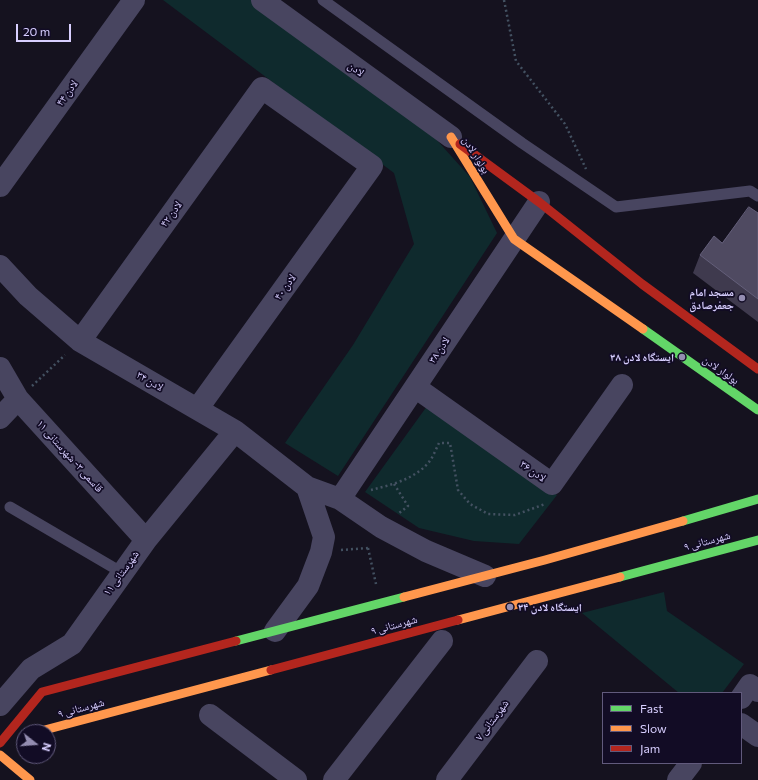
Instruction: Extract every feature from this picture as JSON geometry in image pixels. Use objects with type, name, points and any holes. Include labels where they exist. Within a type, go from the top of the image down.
[{"type":"street","name":"لادن","points":[[262,0],[451,137]]},
{"type":"street","name":"لادن ۴۴","points":[[0,186],[127,3]]},
{"type":"street","name":"لادن ۴۰","points":[[198,408],[372,166],[262,88]]},
{"type":"street","name":"لادن ۴۲","points":[[80,341],[262,88]]},
{"type":"street","name":"بولوار لادن","points":[[451,137],[539,202],[642,284],[758,369]]},
{"type":"street","name":"بولوار لادن","points":[[451,137],[514,239],[758,410]]},
{"type":"street","name":"لادن ۳۸","points":[[340,499],[539,202]]},
{"type":"street","name":"لادن ۳۴","points":[[0,266],[28,296],[80,341],[198,408],[235,431],[307,487],[340,499],[381,527],[426,550],[486,576]]},
{"type":"street","name":"قاسمی ۳- شهرستانی ۱۱","points":[[0,368],[18,399],[146,540]]},
{"type":"street","name":"لادن ۳۶","points":[[415,388],[552,484],[622,385]]},
{"type":"street","points":[[0,418],[18,399]]},
{"type":"street","name":"شهرستانی ۱۱","points":[[0,705],[31,670],[72,644],[121,572],[235,431]]},
{"type":"street","points":[[275,631],[308,586],[321,552],[324,537],[307,487]]},
{"type":"street","points":[[0,744],[42,692],[486,576],[758,499]]},
{"type":"street","name":"شهرستانی ۹","points":[[56,727],[758,540]]},
{"type":"street","points":[[334,780],[442,641]]},
{"type":"street","name":"شهرستانی ۷","points":[[447,780],[538,661]]},
{"type":"street","points":[[210,715],[296,780]]},
{"type":"street","points":[[742,725],[758,736]]},
{"type":"street","points":[[0,748],[12,742]]},
{"type":"street","points":[[0,755],[30,780]]},
{"type":"street","points":[[678,780],[690,764]]},
{"type":"lane","points":[[323,0],[522,143],[616,207],[750,191],[758,196]]},
{"type":"lane","points":[[10,507],[121,572]]},
{"type":"path","points":[[504,0],[516,61],[565,124],[588,171]]},
{"type":"path","points":[[18,399],[80,341]]},
{"type":"path","points":[[340,499],[394,484],[417,473],[429,462],[439,443],[450,443],[458,490],[470,504],[488,514],[515,515],[546,503],[552,484]]},
{"type":"green space","points":[[163,0],[254,0],[418,119],[470,177],[497,233],[338,476],[285,443],[353,345],[414,244],[394,173]]},
{"type":"green space","points":[[430,402],[557,495],[519,544],[474,541],[419,528],[365,492]]},
{"type":"green space","points":[[664,592],[667,611],[744,664],[723,692],[678,692],[582,613]]},
{"type":"building","points":[[749,207],[758,213],[758,299],[700,255],[714,236],[722,243]]},
{"type":"traffic: fast","points":[[643,329],[758,410]]},
{"type":"traffic: fast","points":[[683,521],[758,499]]},
{"type":"traffic: fast","points":[[620,577],[758,540]]},
{"type":"traffic: fast","points":[[236,641],[404,597]]},
{"type":"traffic: slow","points":[[451,137],[514,239],[643,329]]},
{"type":"traffic: slow","points":[[404,597],[545,560],[683,521]]},
{"type":"traffic: slow","points":[[458,620],[620,577]]},
{"type":"traffic: slow","points":[[56,727],[271,670]]},
{"type":"traffic: slow","points":[[0,755],[30,780]]},
{"type":"traffic: jam","points":[[460,144],[539,202],[642,284],[758,369]]},
{"type":"traffic: jam","points":[[271,670],[458,620]]},
{"type":"traffic: jam","points":[[0,743],[42,692],[236,641]]},
{"type":"place","name":"مسجد امام جعفرصادق","points":[[742,298]]},
{"type":"place","name":"ایستگاه لادن ۳۸","points":[[682,357]]},
{"type":"place","name":"ایستگاه لادن ۳۴","points":[[510,607]]}]
